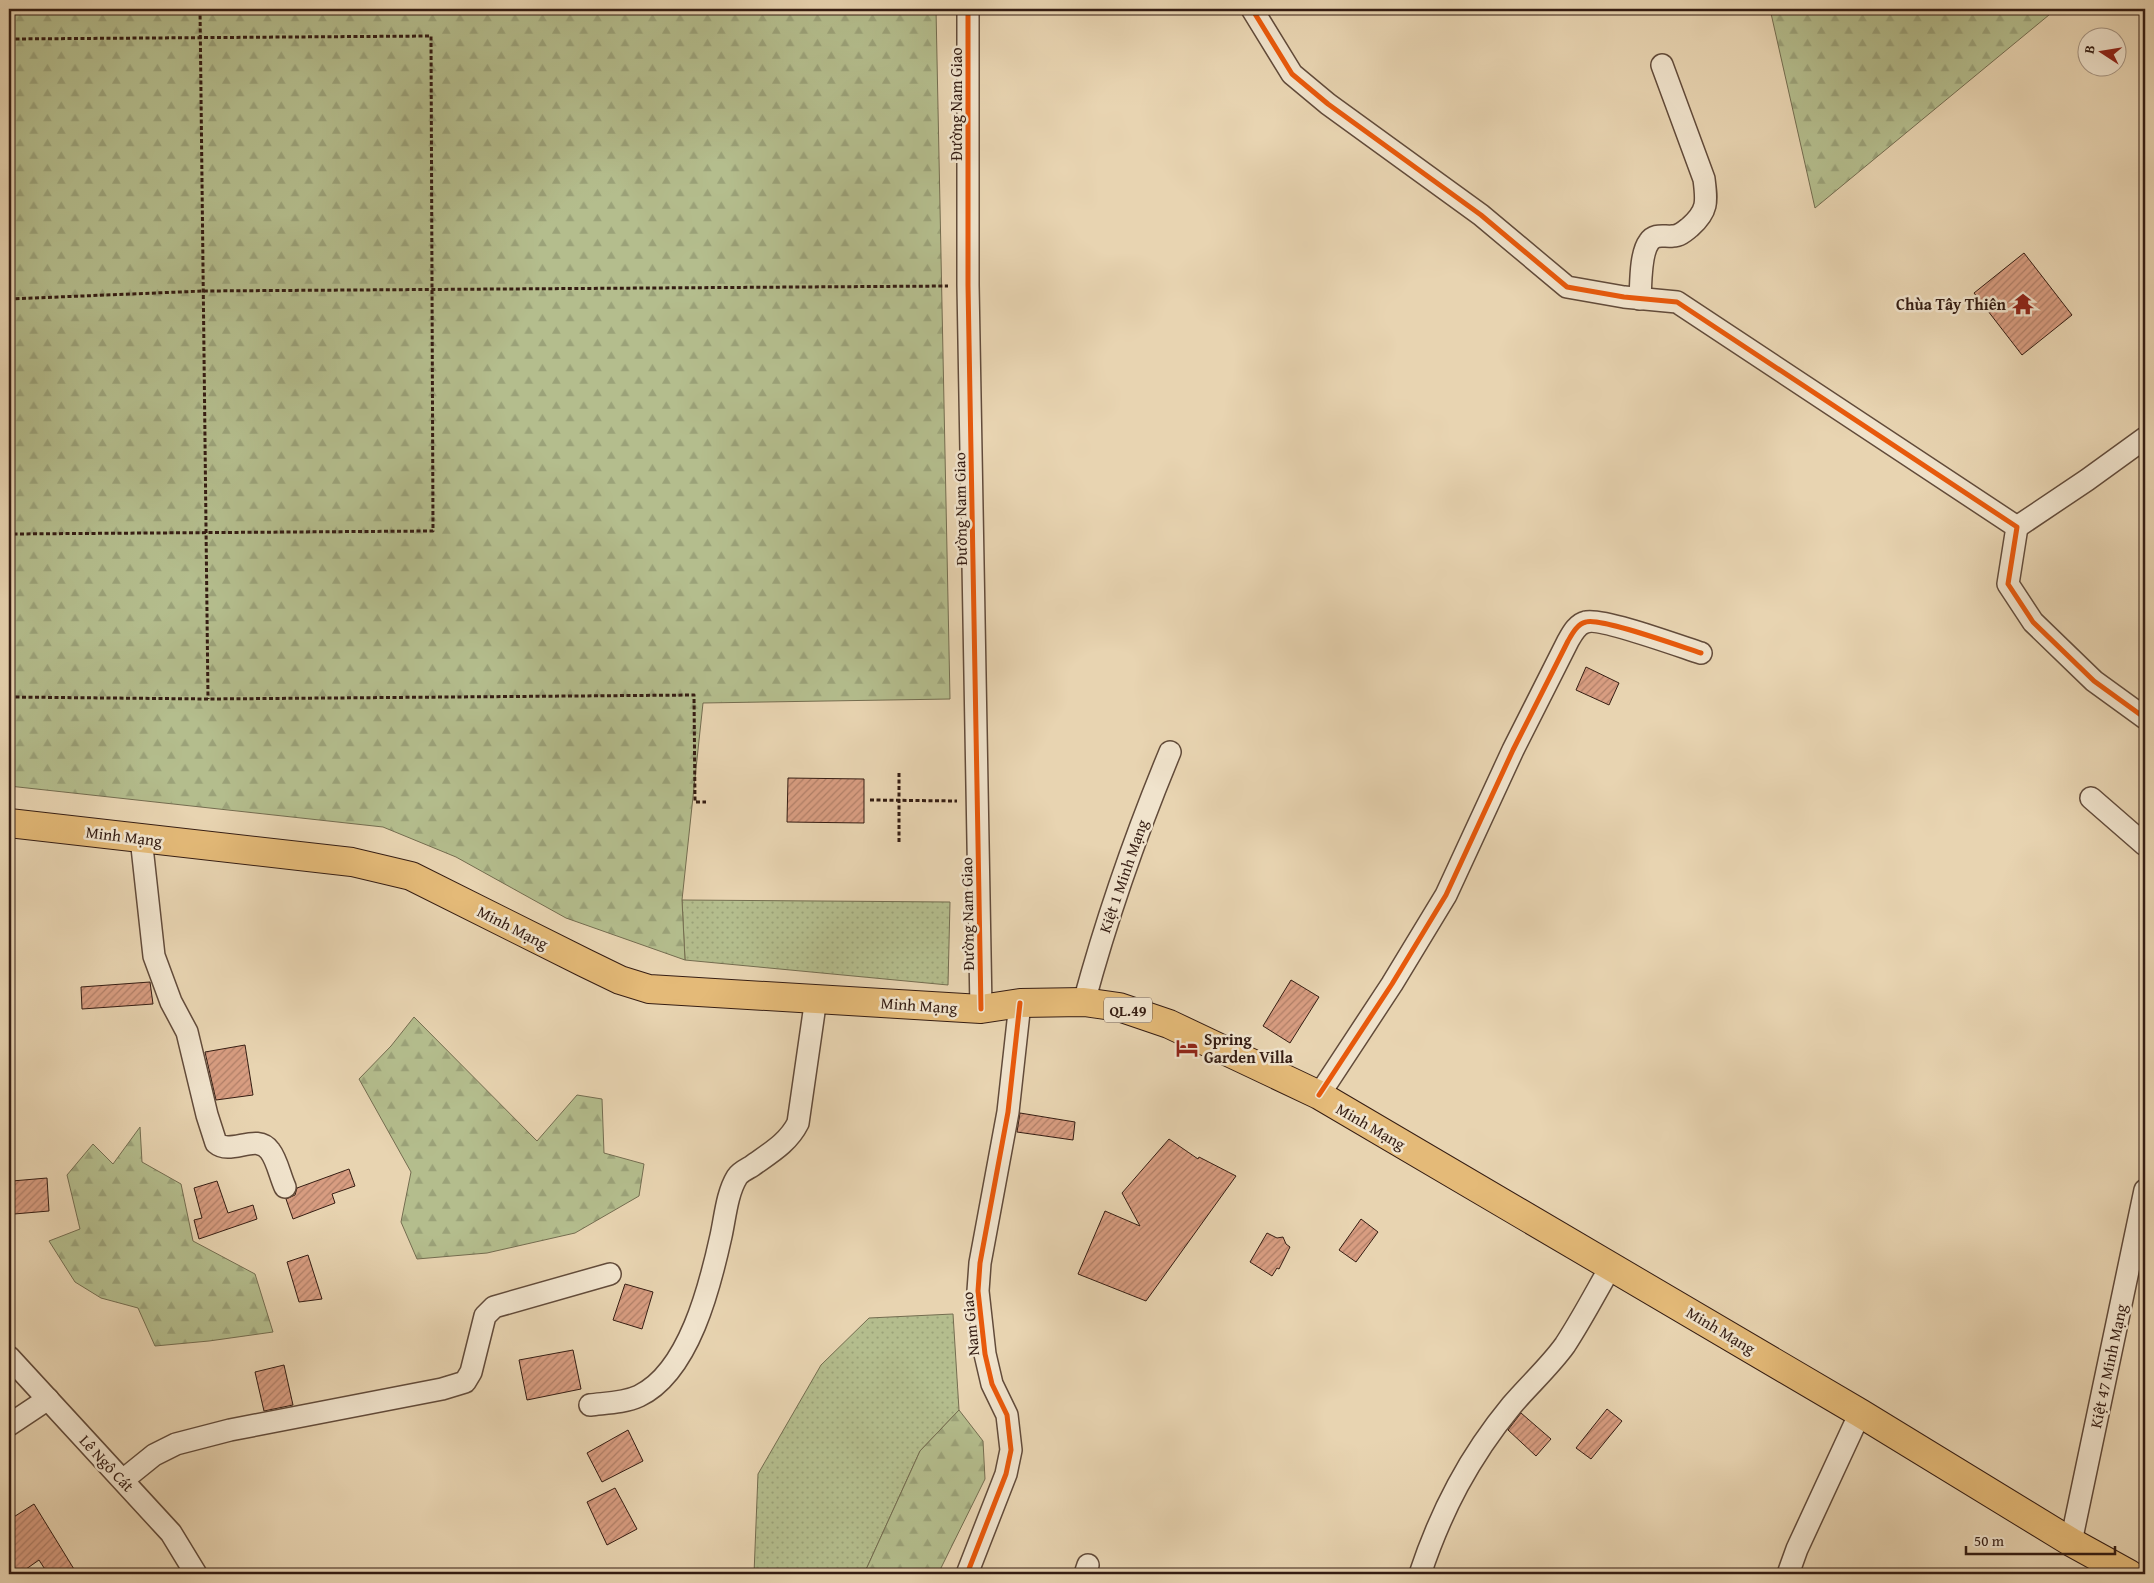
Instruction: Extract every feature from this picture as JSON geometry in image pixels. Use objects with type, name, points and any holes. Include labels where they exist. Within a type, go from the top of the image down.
[{"type":"highway","name":"Minh Mạng","points":[[9,823],[352,862],[411,876],[620,980],[649,989],[981,1009],[1020,1003],[1084,1002],[1119,1007],[1169,1024],[1319,1095],[1860,1413],[2071,1542],[2129,1574]]},
{"type":"street","name":"Đường Nam Giao","points":[[968,9],[968,285],[981,1009]]},
{"type":"street","points":[[1252,9],[1292,74],[1328,104],[1481,215],[1567,287],[1640,299],[1678,302],[2017,527]]},
{"type":"street","points":[[1640,299],[1641,275],[1649,241],[1656,236],[1673,237],[1683,233],[1698,220],[1705,208],[1707,199],[1704,179],[1662,65]]},
{"type":"street","points":[[2145,438],[2017,527],[2008,584],[2033,622],[2094,680],[2145,718]]},
{"type":"street","points":[[1319,1095],[1430,923],[1446,895],[1513,750],[1568,641],[1578,626],[1586,622],[1603,623],[1701,653]]},
{"type":"street","name":"Kiệt 1 Minh Mạng","points":[[1084,1002],[1102,935],[1146,810],[1170,752]]},
{"type":"street","points":[[2092,798],[2145,845]]},
{"type":"street","points":[[141,838],[154,956],[171,1002],[187,1032],[207,1115],[216,1143],[226,1147],[255,1143],[264,1144],[271,1151],[285,1187]]},
{"type":"street","points":[[590,1405],[626,1401],[640,1396],[656,1384],[674,1366],[711,1281],[730,1200],[738,1176],[792,1136],[798,1123],[816,998]]},
{"type":"street","name":"Nam Giao","points":[[967,1574],[1006,1474],[1011,1450],[1007,1415],[992,1384],[985,1354],[978,1292],[980,1263],[1008,1112],[1020,1003]]},
{"type":"street","name":"Kiệt 47 Minh Mạng","points":[[2071,1542],[2145,1190]]},
{"type":"street","points":[[1420,1574],[1433,1533],[1464,1473],[1481,1446],[1512,1406],[1564,1346],[1611,1266]]},
{"type":"street","points":[[123,1480],[154,1455],[176,1444],[230,1430],[442,1389],[465,1382],[471,1372],[485,1316],[494,1307],[610,1274]]},
{"type":"street","name":"Lê Ngô Cát","points":[[9,1358],[171,1533],[196,1574]]},
{"type":"street","points":[[9,1425],[48,1399]]},
{"type":"street","points":[[1788,1574],[1797,1549],[1860,1413]]},
{"type":"path","points":[[200,9],[208,699]]},
{"type":"path","points":[[9,39],[432,36],[433,531],[9,534]]},
{"type":"path","points":[[9,299],[204,292],[968,285]]},
{"type":"path","points":[[9,697],[208,699],[694,695],[695,802],[706,802]]},
{"type":"path","points":[[899,773],[899,842]]},
{"type":"path","points":[[870,800],[977,801]]},
{"type":"green space","points":[[9,9],[936,9],[950,699],[703,703],[682,900],[685,960],[566,918],[456,857],[383,827],[9,786]]},
{"type":"green space","points":[[1770,9],[2055,9],[2055,10],[1815,208]]},
{"type":"green space","points":[[682,900],[950,902],[948,985],[685,960]]},
{"type":"green space","points":[[414,1017],[537,1141],[577,1095],[602,1099],[604,1153],[644,1164],[639,1196],[575,1233],[487,1253],[417,1259],[401,1222],[411,1172],[359,1079],[391,1046]]},
{"type":"green space","points":[[140,1127],[142,1162],[181,1184],[193,1241],[255,1274],[273,1332],[155,1346],[138,1308],[101,1298],[75,1282],[49,1241],[80,1229],[67,1175],[93,1144],[113,1164]]},
{"type":"green space","points":[[953,1314],[959,1410],[920,1451],[864,1574],[754,1574],[758,1474],[821,1365],[869,1318]]},
{"type":"green space","points":[[959,1410],[983,1441],[985,1479],[938,1574],[864,1574],[920,1451]]},
{"type":"building","name":"Chùa Tây Thiên","points":[[2024,253],[2072,315],[2022,355],[1974,293]]},
{"type":"building","points":[[1586,667],[1619,683],[1609,705],[1576,690]]},
{"type":"building","points":[[788,778],[864,779],[864,823],[787,822]]},
{"type":"building","points":[[1291,980],[1319,997],[1290,1043],[1263,1026]]},
{"type":"building","points":[[150,982],[153,1004],[82,1009],[81,987]]},
{"type":"building","points":[[245,1045],[253,1095],[216,1100],[205,1052]]},
{"type":"building","points":[[1020,1113],[1075,1122],[1073,1140],[1017,1132]]},
{"type":"building","points":[[1169,1139],[1198,1159],[1199,1157],[1236,1176],[1146,1301],[1078,1274],[1105,1211],[1140,1226],[1122,1193]]},
{"type":"building","points":[[349,1169],[355,1186],[332,1194],[335,1203],[293,1219],[286,1199],[295,1195],[297,1188]]},
{"type":"building","points":[[47,1178],[49,1211],[14,1214],[12,1181]]},
{"type":"building","points":[[217,1181],[228,1213],[253,1205],[257,1219],[199,1239],[194,1220],[202,1218],[194,1188]]},
{"type":"building","points":[[1361,1219],[1378,1232],[1356,1262],[1339,1250]]},
{"type":"building","points":[[1267,1233],[1277,1238],[1283,1237],[1286,1244],[1290,1247],[1279,1269],[1277,1268],[1272,1276],[1250,1262]]},
{"type":"building","points":[[308,1255],[322,1299],[299,1302],[287,1262]]},
{"type":"building","points":[[625,1284],[653,1292],[642,1329],[613,1320]]},
{"type":"building","points":[[573,1350],[581,1389],[527,1400],[519,1360]]},
{"type":"building","points":[[284,1365],[293,1405],[264,1411],[255,1372]]},
{"type":"building","points":[[1607,1409],[1622,1421],[1591,1459],[1576,1448]]},
{"type":"building","points":[[1521,1413],[1551,1439],[1536,1456],[1508,1430]]},
{"type":"building","points":[[628,1430],[643,1461],[602,1482],[587,1453]]},
{"type":"building","points":[[615,1488],[637,1529],[607,1545],[587,1502]]},
{"type":"building","points":[[34,1504],[77,1574],[48,1574],[39,1560],[19,1574],[9,1574],[9,1520]]},
{"type":"cycle path","points":[[968,9],[968,285],[981,1009]]},
{"type":"cycle path","points":[[1252,9],[1292,74],[1328,104],[1481,215],[1567,287],[1624,297],[1677,302],[2017,527],[2008,584],[2033,622],[2094,681],[2145,718]]},
{"type":"cycle path","points":[[1319,1095],[1392,984],[1446,895],[1513,750],[1575,630],[1586,622],[1607,624],[1642,633],[1701,653]]},
{"type":"cycle path","points":[[967,1574],[1006,1474],[1011,1450],[1007,1415],[992,1384],[985,1354],[978,1291],[980,1263],[1008,1112],[1020,1003]]},
{"type":"place","name":"Chùa Tây Thiên","points":[[2023,304]]},
{"type":"place","name":"Spring Garden Villa","points":[[1187,1048]]}]
